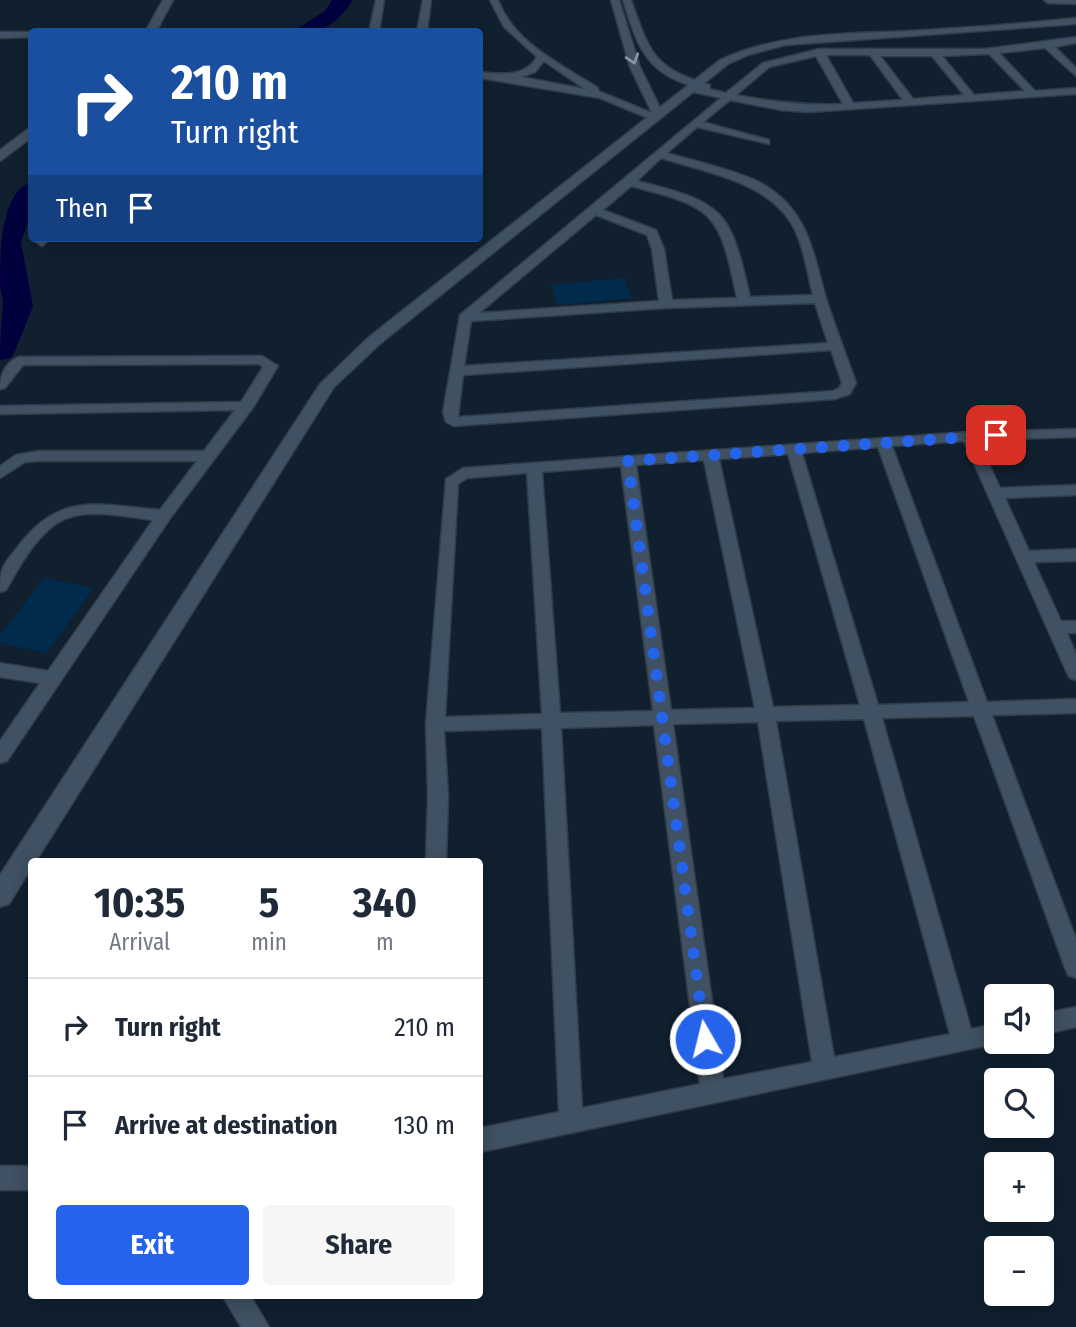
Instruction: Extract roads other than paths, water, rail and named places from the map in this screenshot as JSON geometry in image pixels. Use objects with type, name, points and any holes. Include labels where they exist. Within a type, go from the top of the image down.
[{"type":"street","points":[[152,28],[168,0]]},
{"type":"street","points":[[375,28],[380,0]]},
{"type":"street","points":[[423,28],[427,0]]},
{"type":"street","points":[[494,0],[499,15],[510,31],[542,56],[603,95],[657,117]]},
{"type":"street","points":[[615,0],[635,68],[657,117]]},
{"type":"street","points":[[627,0],[647,57],[676,77],[695,87],[792,109],[1076,91]]},
{"type":"street","points":[[1048,0],[1076,1]]},
{"type":"street","points":[[0,895],[328,384],[375,340],[724,62],[739,54],[782,41],[990,30],[1076,21]]},
{"type":"street","points":[[0,35],[28,35]]},
{"type":"street","points":[[659,154],[754,184],[776,200],[804,237],[820,299],[849,383],[845,391],[835,395],[459,423],[452,419],[450,412],[465,318],[629,182],[659,154],[766,65],[788,57],[819,52],[934,52],[1048,46],[1076,40]]},
{"type":"street","points":[[1048,46],[1076,73]]},
{"type":"street","points":[[990,49],[1032,93]]},
{"type":"street","points":[[819,52],[850,106]]},
{"type":"street","points":[[872,52],[909,102]]},
{"type":"street","points":[[934,52],[971,98]]},
{"type":"street","points":[[503,77],[527,72],[539,63],[542,56]]},
{"type":"street","points":[[483,75],[603,95]]},
{"type":"street","points":[[697,124],[765,142]]},
{"type":"street","points":[[0,157],[28,133]]},
{"type":"street","points":[[629,182],[693,202],[720,222],[727,235],[744,301]]},
{"type":"street","points":[[593,210],[652,233],[658,249],[666,304]]},
{"type":"street","points":[[465,318],[666,304],[820,299]]},
{"type":"street","points":[[456,370],[837,346]]},
{"type":"street","points":[[0,385],[19,361],[268,362],[271,366],[247,406],[206,456],[0,756]]},
{"type":"street","points":[[0,410],[247,406]]},
{"type":"street","points":[[436,858],[438,796],[435,724],[451,482],[463,473],[969,436],[1076,433]]},
{"type":"street","points":[[969,436],[1076,673]]},
{"type":"street","points":[[883,442],[1076,968]]},
{"type":"street","points":[[794,449],[871,712],[962,1041]]},
{"type":"street","points":[[0,473],[21,458],[39,456],[206,456]]},
{"type":"street","points":[[710,456],[766,715],[824,1068]]},
{"type":"street","points":[[628,461],[660,718],[713,1092]]},
{"type":"street","points":[[534,468],[551,720],[571,1123]]},
{"type":"street","points":[[996,492],[1076,490]]},
{"type":"street","points":[[2,578],[51,519],[63,513],[91,510],[164,516]]},
{"type":"street","points":[[1024,557],[1076,555]]},
{"type":"street","points":[[1055,627],[1076,626]]},
{"type":"street","points":[[0,670],[54,679]]},
{"type":"street","points":[[435,724],[1076,706]]},
{"type":"street","points":[[1054,1022],[1076,1017]]},
{"type":"street","points":[[483,1139],[984,1037]]},
{"type":"street","points":[[0,1178],[28,1178]]},
{"type":"street","points":[[238,1299],[256,1327]]},
{"type":"waterway","points":[[309,28],[332,15],[343,0]]},
{"type":"waterway","points":[[0,351],[18,306],[7,242],[20,206],[28,195]]}]
